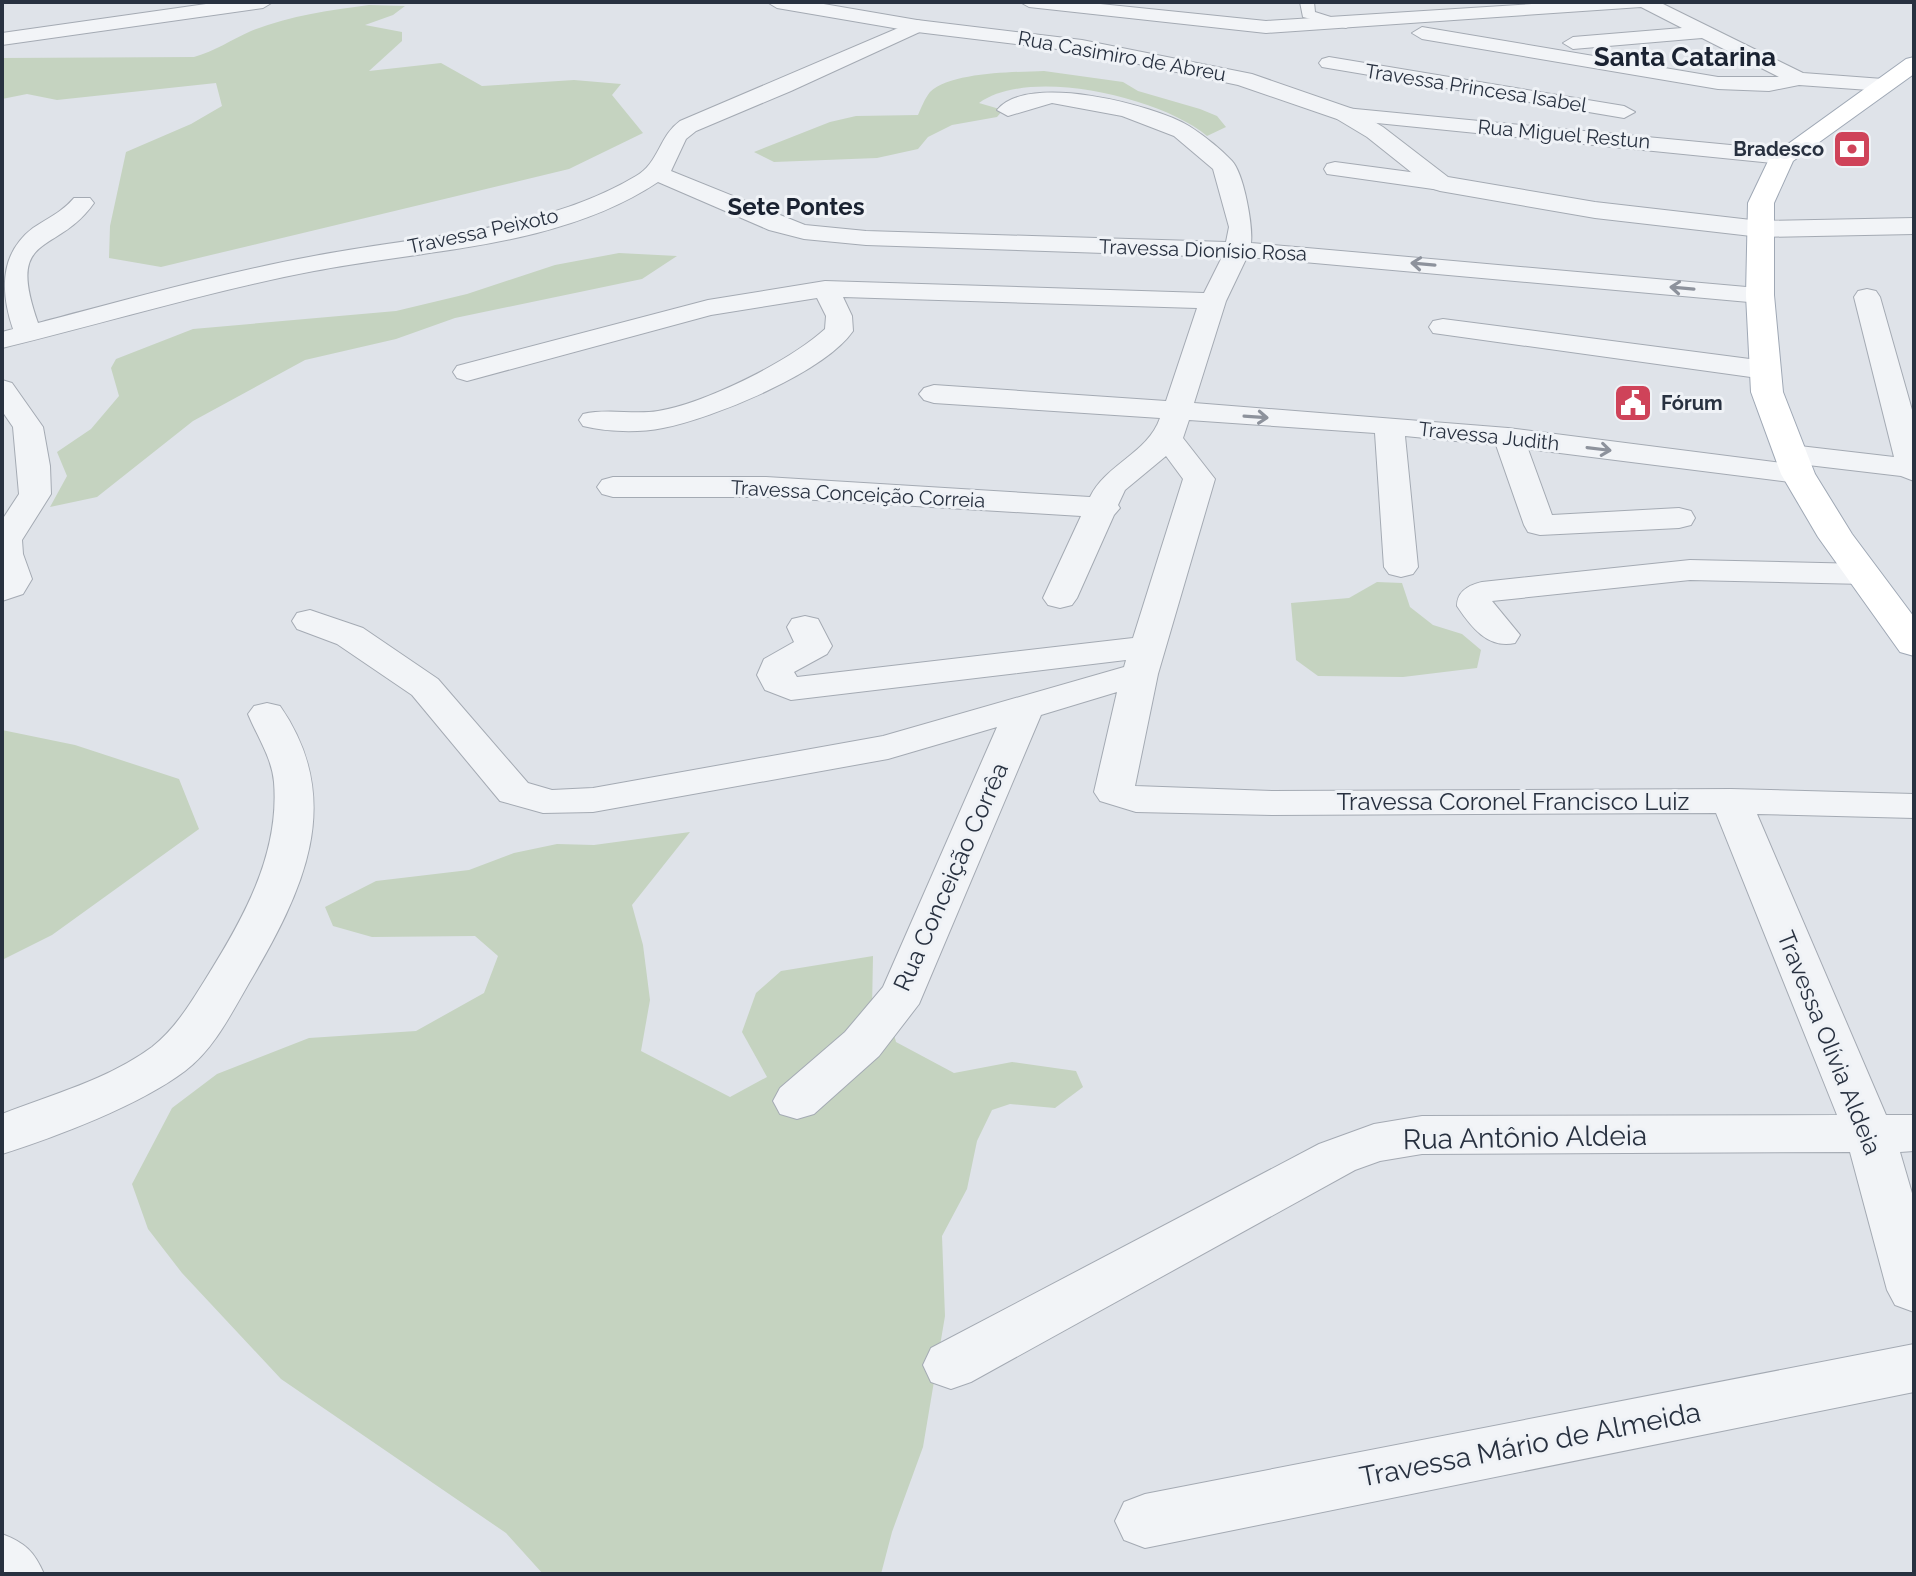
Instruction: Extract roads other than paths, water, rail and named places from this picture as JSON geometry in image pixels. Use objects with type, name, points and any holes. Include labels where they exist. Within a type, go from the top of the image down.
[{"type":"main road","points":[[1914,64],[1782,157],[1761,203],[1760,229],[1760,295],[1766,381],[1794,464],[1864,574],[1914,644]]},
{"type":"street","points":[[2,39],[263,2]]},
{"type":"street","name":"Rua Casimiro de Abreu","points":[[777,2],[917,26],[1082,46],[1244,79],[1345,114],[1375,132],[1440,183]]},
{"type":"street","points":[[1029,2],[1266,27],[1352,23],[1546,5],[1639,2]]},
{"type":"street","points":[[1307,2],[1308,14],[1352,23],[1658,73],[1745,85],[1769,85],[1799,79],[1883,85]]},
{"type":"street","points":[[1645,2],[1799,79]]},
{"type":"street","points":[[656,173],[666,162],[670,145],[679,132],[688,126],[784,87],[917,26]]},
{"type":"street","points":[[1509,48],[1704,32]]},
{"type":"street","name":"Travessa Princesa Isabel","points":[[1329,63],[1624,112]]},
{"type":"street","points":[[1603,137],[1624,112],[1645,94],[1658,73]]},
{"type":"street","points":[[1008,110],[1041,98],[1066,97],[1158,120],[1182,131],[1224,166],[1241,227],[1237,251],[1213,301],[1173,425],[1111,486],[1104,508],[1060,598]]},
{"type":"street","name":"Rua Miguel Restun","points":[[1345,114],[1782,157]]},
{"type":"street","name":"Rua Casimiro de Abreu","points":[[1335,169],[1440,183],[1595,210],[1760,229],[1914,226]]},
{"type":"street","name":"Travessa Dionísio Rosa","points":[[656,173],[778,225],[804,232],[866,238],[1280,251],[1760,295]]},
{"type":"street","name":"Travessa Peixoto","points":[[2,340],[312,263],[467,239],[564,215],[617,195],[656,173]]},
{"type":"street","points":[[28,334],[12,287],[19,251],[25,243],[67,220],[82,203]]},
{"type":"street","points":[[467,372],[708,308],[825,289],[1213,301]]},
{"type":"street","points":[[594,420],[644,421],[693,411],[813,354],[839,331],[839,316],[825,289]]},
{"type":"street","points":[[1867,297],[1913,470]]},
{"type":"street","points":[[1450,339],[1766,381]]},
{"type":"street","points":[[2,389],[28,427],[35,494],[5,540],[6,554],[15,579],[11,587],[2,591]]},
{"type":"street","name":"Travessa Judith","points":[[934,394],[1173,425],[1389,425],[1794,464],[1913,470]]},
{"type":"street","points":[[1144,660],[1199,479],[1173,425]]},
{"type":"street","points":[[1389,425],[1401,567]]},
{"type":"street","points":[[1508,437],[1540,525],[1679,518]]},
{"type":"street","name":"Travessa Conceição Correia","points":[[613,487],[766,487],[1104,508]]},
{"type":"street","points":[[1502,635],[1474,606],[1474,599],[1482,592],[1690,570],[1864,574]]},
{"type":"street","points":[[310,621],[363,644],[425,687],[514,792],[539,801],[593,800],[888,747],[1024,710],[1144,660]]},
{"type":"street","points":[[805,627],[814,646],[777,667],[775,675],[778,682],[791,689],[1144,660]]},
{"type":"street","name":"Travessa Coronel Francisco Luiz","points":[[1144,660],[1114,792],[1136,800],[1257,803],[1731,801],[1914,806]]},
{"type":"street","name":"Rua Conceição Corrêa","points":[[797,1101],[862,1044],[903,993],[1024,710]]},
{"type":"street","points":[[2,1135],[85,1105],[119,1089],[169,1058],[198,1029],[256,934],[281,874],[293,824],[294,780],[267,714]]},
{"type":"street","name":"Travessa Olívia Aldeia","points":[[1731,801],[1891,1133],[1914,1290]]},
{"type":"street","name":"Rua Antônio Aldeia","points":[[951,1365],[1337,1157],[1374,1143],[1422,1135],[1891,1133]]},
{"type":"street","name":"Travessa Mário de Almeida","points":[[1145,1521],[1914,1368]]},
{"type":"street","points":[[2,1562],[13,1574]]},
{"type":"place","name":"Bradesco","points":[[1852,149]]},
{"type":"place","name":"Fórum","points":[[1633,403]]},
{"type":"district","name":"Santa Catarina","points":[[1685,57]]},
{"type":"district","name":"Sete Pontes","points":[[796,207]]}]
